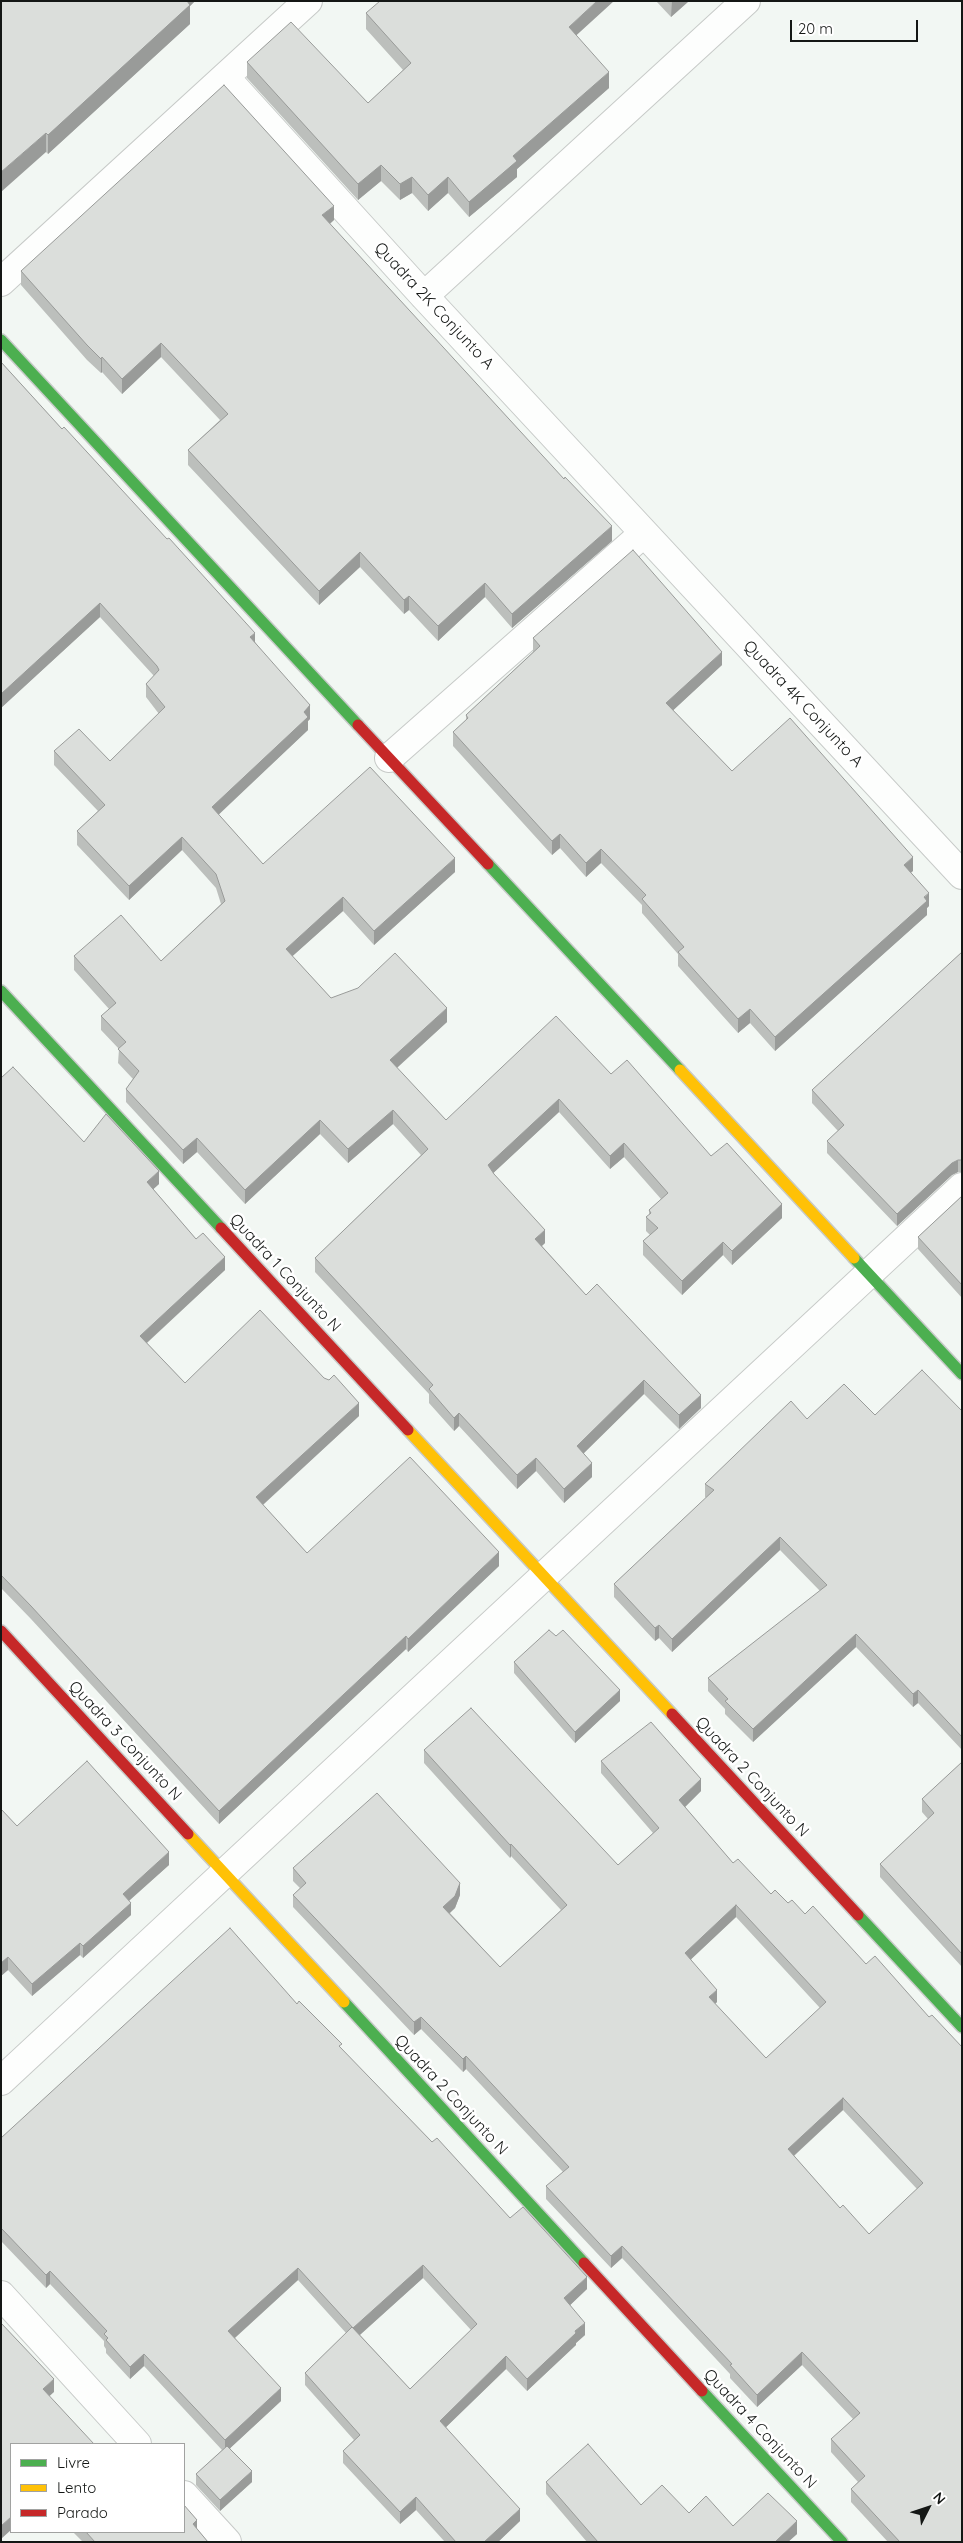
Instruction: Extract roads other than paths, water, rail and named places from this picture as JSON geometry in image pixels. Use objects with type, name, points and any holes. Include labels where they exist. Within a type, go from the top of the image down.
[{"type":"street","points":[[1,282],[308,1]]},
{"type":"street","points":[[424,296],[746,1]]},
{"type":"street","name":"Quadra 2K Conjunto A","points":[[225,77],[424,296],[644,533]]},
{"type":"street","points":[[1,340],[962,1374]]},
{"type":"street","points":[[389,758],[644,533]]},
{"type":"street","name":"Quadra 4K Conjunto A","points":[[644,533],[962,875]]},
{"type":"street","name":"Quadra 1 Conjunto N","points":[[1,991],[544,1576]]},
{"type":"street","points":[[1,2081],[962,1187]]},
{"type":"street","name":"Quadra 2 Conjunto N","points":[[544,1576],[962,2027]]},
{"type":"street","name":"Quadra 3 Conjunto N","points":[[1,1631],[225,1874]]},
{"type":"street","name":"Quadra 2 Conjunto N","points":[[225,1874],[654,2338]]},
{"type":"street","points":[[1,2296],[137,2443]]},
{"type":"street","name":"Quadra 4 Conjunto N","points":[[654,2338],[842,2542]]},
{"type":"street","points":[[185,2496],[227,2542]]}]
